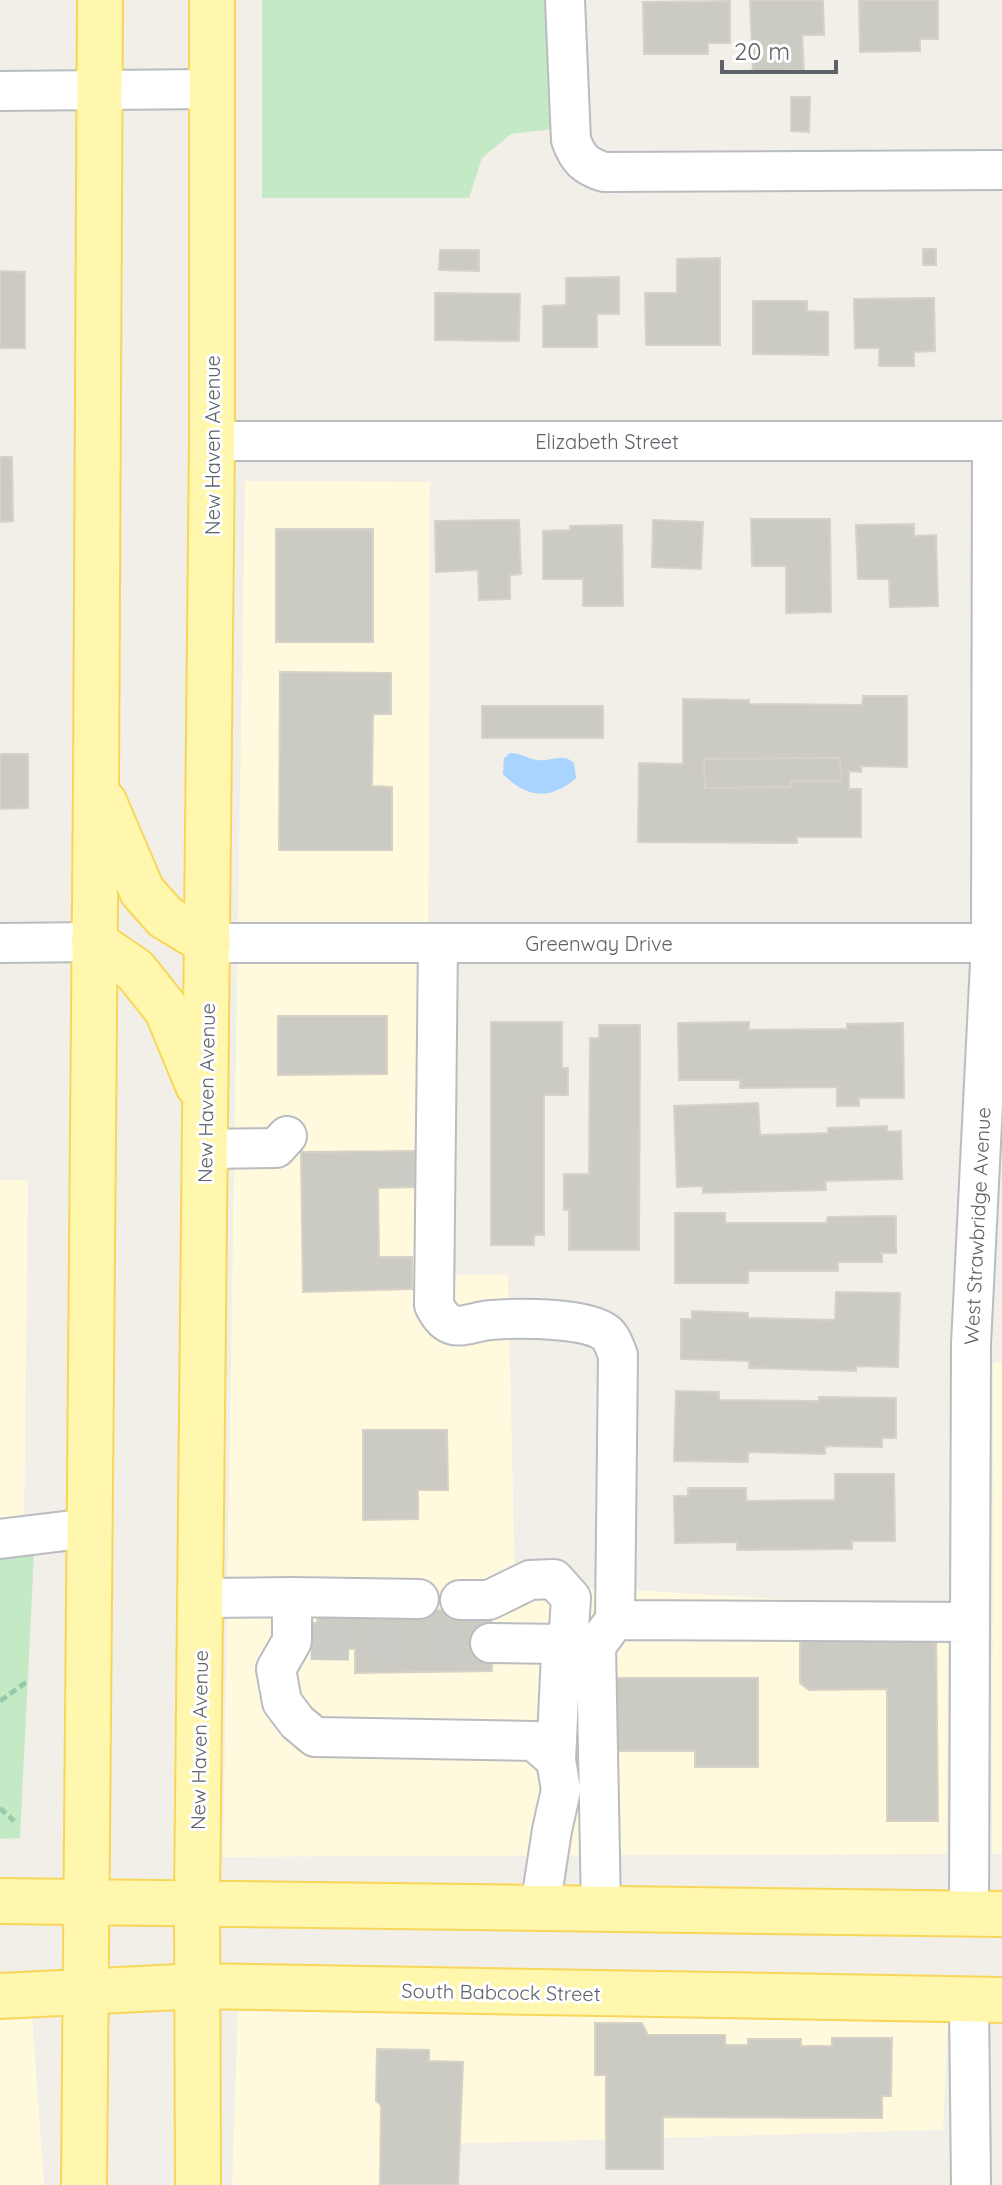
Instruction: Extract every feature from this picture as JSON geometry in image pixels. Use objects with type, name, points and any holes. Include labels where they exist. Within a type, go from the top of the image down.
[{"type":"main road","points":[[84,2185],[100,0]]},
{"type":"main road","name":"New Haven Avenue","points":[[198,2185],[197,1902],[212,441],[212,0]]},
{"type":"main road","points":[[96,785],[142,891],[165,917],[208,943]]},
{"type":"main road","points":[[94,942],[135,970],[167,1010],[205,1102]]},
{"type":"main road","points":[[0,1901],[985,1914]]},
{"type":"main road","name":"South Babcock Street","points":[[0,1996],[198,1986],[992,1999]]},
{"type":"street","points":[[565,0],[571,140],[577,156],[589,167],[604,172],[1002,170]]},
{"type":"street","points":[[0,91],[211,89]]},
{"type":"street","name":"Elizabeth Street","points":[[212,441],[997,441]]},
{"type":"street","name":"West Strawbridge Avenue","points":[[985,1914],[986,1796],[981,1599],[997,441]]},
{"type":"street","points":[[0,943],[94,942]]},
{"type":"street","name":"Greenway Drive","points":[[208,943],[991,943]]},
{"type":"street","points":[[438,943],[434,1305],[440,1317],[453,1325],[468,1327],[489,1320],[564,1320],[589,1324],[608,1335],[618,1355],[615,1620],[596,1646],[601,1909]]},
{"type":"street","points":[[205,1149],[276,1148],[287,1136]]},
{"type":"street","points":[[0,1539],[89,1528]]},
{"type":"street","points":[[460,1600],[489,1600],[530,1580],[554,1579],[571,1598],[569,1629],[561,1654],[556,1760],[561,1790],[540,1908]]},
{"type":"street","points":[[292,1597],[302,1641],[276,1669],[282,1702],[297,1722],[315,1737],[534,1741],[556,1760]]},
{"type":"street","points":[[200,1598],[419,1599]]},
{"type":"street","points":[[615,1620],[981,1599]]},
{"type":"street","points":[[490,1643],[564,1644]]},
{"type":"street","points":[[971,2185],[992,1999]]},
{"type":"path","points":[[0,1701],[28,1681]]},
{"type":"path","points":[[0,1808],[14,1821]]},
{"type":"shaded area","points":[[245,481],[430,482],[427,1275],[508,1275],[515,1583],[948,1609],[947,1854],[223,1857]]},
{"type":"shaded area","points":[[0,1180],[28,1180],[24,1536],[0,1539]]},
{"type":"shaded area","points":[[1002,1362],[1002,1854],[992,1854],[993,1363]]},
{"type":"shaded area","points":[[238,2006],[948,2020],[943,2130],[441,2144],[422,2185],[232,2185]]},
{"type":"shaded area","points":[[0,2015],[32,2015],[44,2185],[0,2185]]},
{"type":"green space","points":[[262,0],[547,0],[552,129],[511,134],[482,158],[469,198],[262,198]]},
{"type":"green space","points":[[34,1552],[20,1838],[0,1839],[0,1556]]},
{"type":"water","points":[[510,753],[536,760],[570,760],[574,763],[576,778],[548,793],[529,792],[503,774],[504,758]]},
{"type":"building","points":[[750,0],[823,0],[824,35],[802,35],[804,70],[753,72]]},
{"type":"building","points":[[859,0],[938,0],[938,39],[920,39],[920,51],[860,52]]},
{"type":"building","points":[[730,1],[730,43],[708,43],[708,54],[644,54],[643,2]]},
{"type":"building","points":[[791,97],[810,97],[809,132],[791,131]]},
{"type":"building","points":[[923,249],[936,249],[936,265],[923,265]]},
{"type":"building","points":[[440,250],[479,250],[479,271],[439,270]]},
{"type":"building","points":[[720,258],[720,345],[646,345],[645,293],[677,293],[677,259]]},
{"type":"building","points":[[0,271],[25,272],[25,348],[0,348]]},
{"type":"building","points":[[619,277],[619,314],[597,314],[597,347],[543,347],[543,306],[566,305],[566,278]]},
{"type":"building","points":[[435,293],[520,294],[519,341],[435,340]]},
{"type":"building","points":[[934,298],[935,351],[914,352],[914,366],[879,366],[879,348],[855,348],[854,299]]},
{"type":"building","points":[[753,301],[807,301],[807,311],[828,312],[828,355],[753,354]]},
{"type":"building","points":[[0,457],[12,457],[13,521],[0,522]]},
{"type":"building","points":[[751,519],[830,519],[831,612],[786,613],[786,566],[752,566]]},
{"type":"building","points":[[519,520],[521,574],[510,575],[510,599],[479,600],[478,570],[436,572],[435,521]]},
{"type":"building","points":[[653,520],[703,522],[701,569],[652,567]]},
{"type":"building","points":[[914,524],[914,536],[936,535],[938,606],[890,607],[889,579],[858,579],[856,525]]},
{"type":"building","points":[[622,525],[623,606],[583,606],[583,579],[543,579],[543,531],[570,530],[570,526]]},
{"type":"building","points":[[276,529],[373,529],[373,642],[276,642]]},
{"type":"building","points":[[280,672],[391,673],[391,714],[373,714],[372,786],[392,787],[392,850],[279,850]]},
{"type":"building","points":[[863,696],[907,696],[907,767],[861,766],[861,772],[849,771],[849,789],[861,789],[861,837],[797,837],[797,843],[638,842],[639,763],[683,764],[683,699],[749,700],[749,704],[862,705]],"holes":[[[840,758],[841,781],[791,781],[791,787],[705,788],[704,759]]]},
{"type":"building","points":[[482,706],[603,706],[603,738],[482,738]]},
{"type":"building","points":[[0,754],[28,754],[28,808],[0,809]]},
{"type":"building","points":[[840,758],[841,781],[791,781],[791,787],[705,788],[704,759]]},
{"type":"building","points":[[278,1016],[387,1016],[387,1074],[278,1075]]},
{"type":"building","points":[[491,1022],[562,1022],[562,1068],[568,1068],[568,1095],[544,1095],[544,1235],[534,1235],[534,1245],[491,1245]]},
{"type":"building","points":[[749,1022],[749,1030],[847,1029],[847,1024],[903,1023],[904,1098],[859,1098],[859,1106],[837,1106],[837,1087],[740,1088],[740,1080],[679,1080],[678,1023]]},
{"type":"building","points":[[599,1025],[640,1025],[639,1250],[569,1250],[569,1210],[564,1210],[564,1174],[589,1174],[590,1038],[599,1038]]},
{"type":"building","points":[[758,1103],[760,1135],[828,1133],[828,1128],[887,1126],[887,1132],[901,1131],[902,1179],[825,1181],[826,1190],[703,1193],[703,1186],[677,1187],[674,1106]]},
{"type":"building","points":[[415,1151],[416,1187],[378,1188],[379,1257],[412,1257],[412,1289],[303,1292],[301,1152]]},
{"type":"building","points":[[675,1213],[725,1213],[725,1223],[826,1223],[828,1217],[896,1216],[896,1253],[882,1253],[882,1262],[838,1262],[838,1271],[748,1271],[748,1283],[675,1283]]},
{"type":"building","points":[[836,1292],[900,1293],[898,1367],[856,1366],[856,1371],[749,1368],[749,1361],[681,1359],[681,1319],[692,1319],[692,1311],[748,1313],[748,1318],[835,1320]]},
{"type":"building","points":[[676,1391],[719,1392],[719,1400],[896,1398],[896,1438],[882,1438],[882,1447],[825,1446],[825,1454],[748,1452],[748,1462],[674,1461]]},
{"type":"building","points":[[363,1430],[447,1430],[448,1490],[418,1490],[418,1519],[363,1520]]},
{"type":"building","points":[[835,1474],[894,1474],[895,1541],[852,1541],[852,1549],[737,1550],[737,1542],[675,1543],[674,1496],[688,1496],[688,1488],[746,1488],[746,1501],[835,1500]]},
{"type":"building","points":[[491,1609],[492,1671],[355,1673],[355,1649],[318,1649],[317,1612]]},
{"type":"building","points":[[936,1627],[938,1821],[887,1821],[887,1689],[809,1690],[800,1683],[800,1628]]},
{"type":"building","points":[[609,1678],[758,1678],[758,1767],[695,1767],[695,1751],[609,1751]]},
{"type":"building","points":[[595,2023],[642,2023],[648,2035],[725,2035],[725,2045],[748,2045],[748,2039],[801,2039],[801,2046],[832,2046],[832,2038],[892,2038],[891,2096],[882,2096],[882,2118],[663,2117],[663,2169],[606,2169],[606,2075],[595,2075]]},
{"type":"building","points":[[377,2049],[429,2050],[429,2061],[463,2062],[458,2185],[380,2185],[381,2105],[376,2101]]},
{"type":"tunnel","points":[[311,1641],[490,1643]]}]
